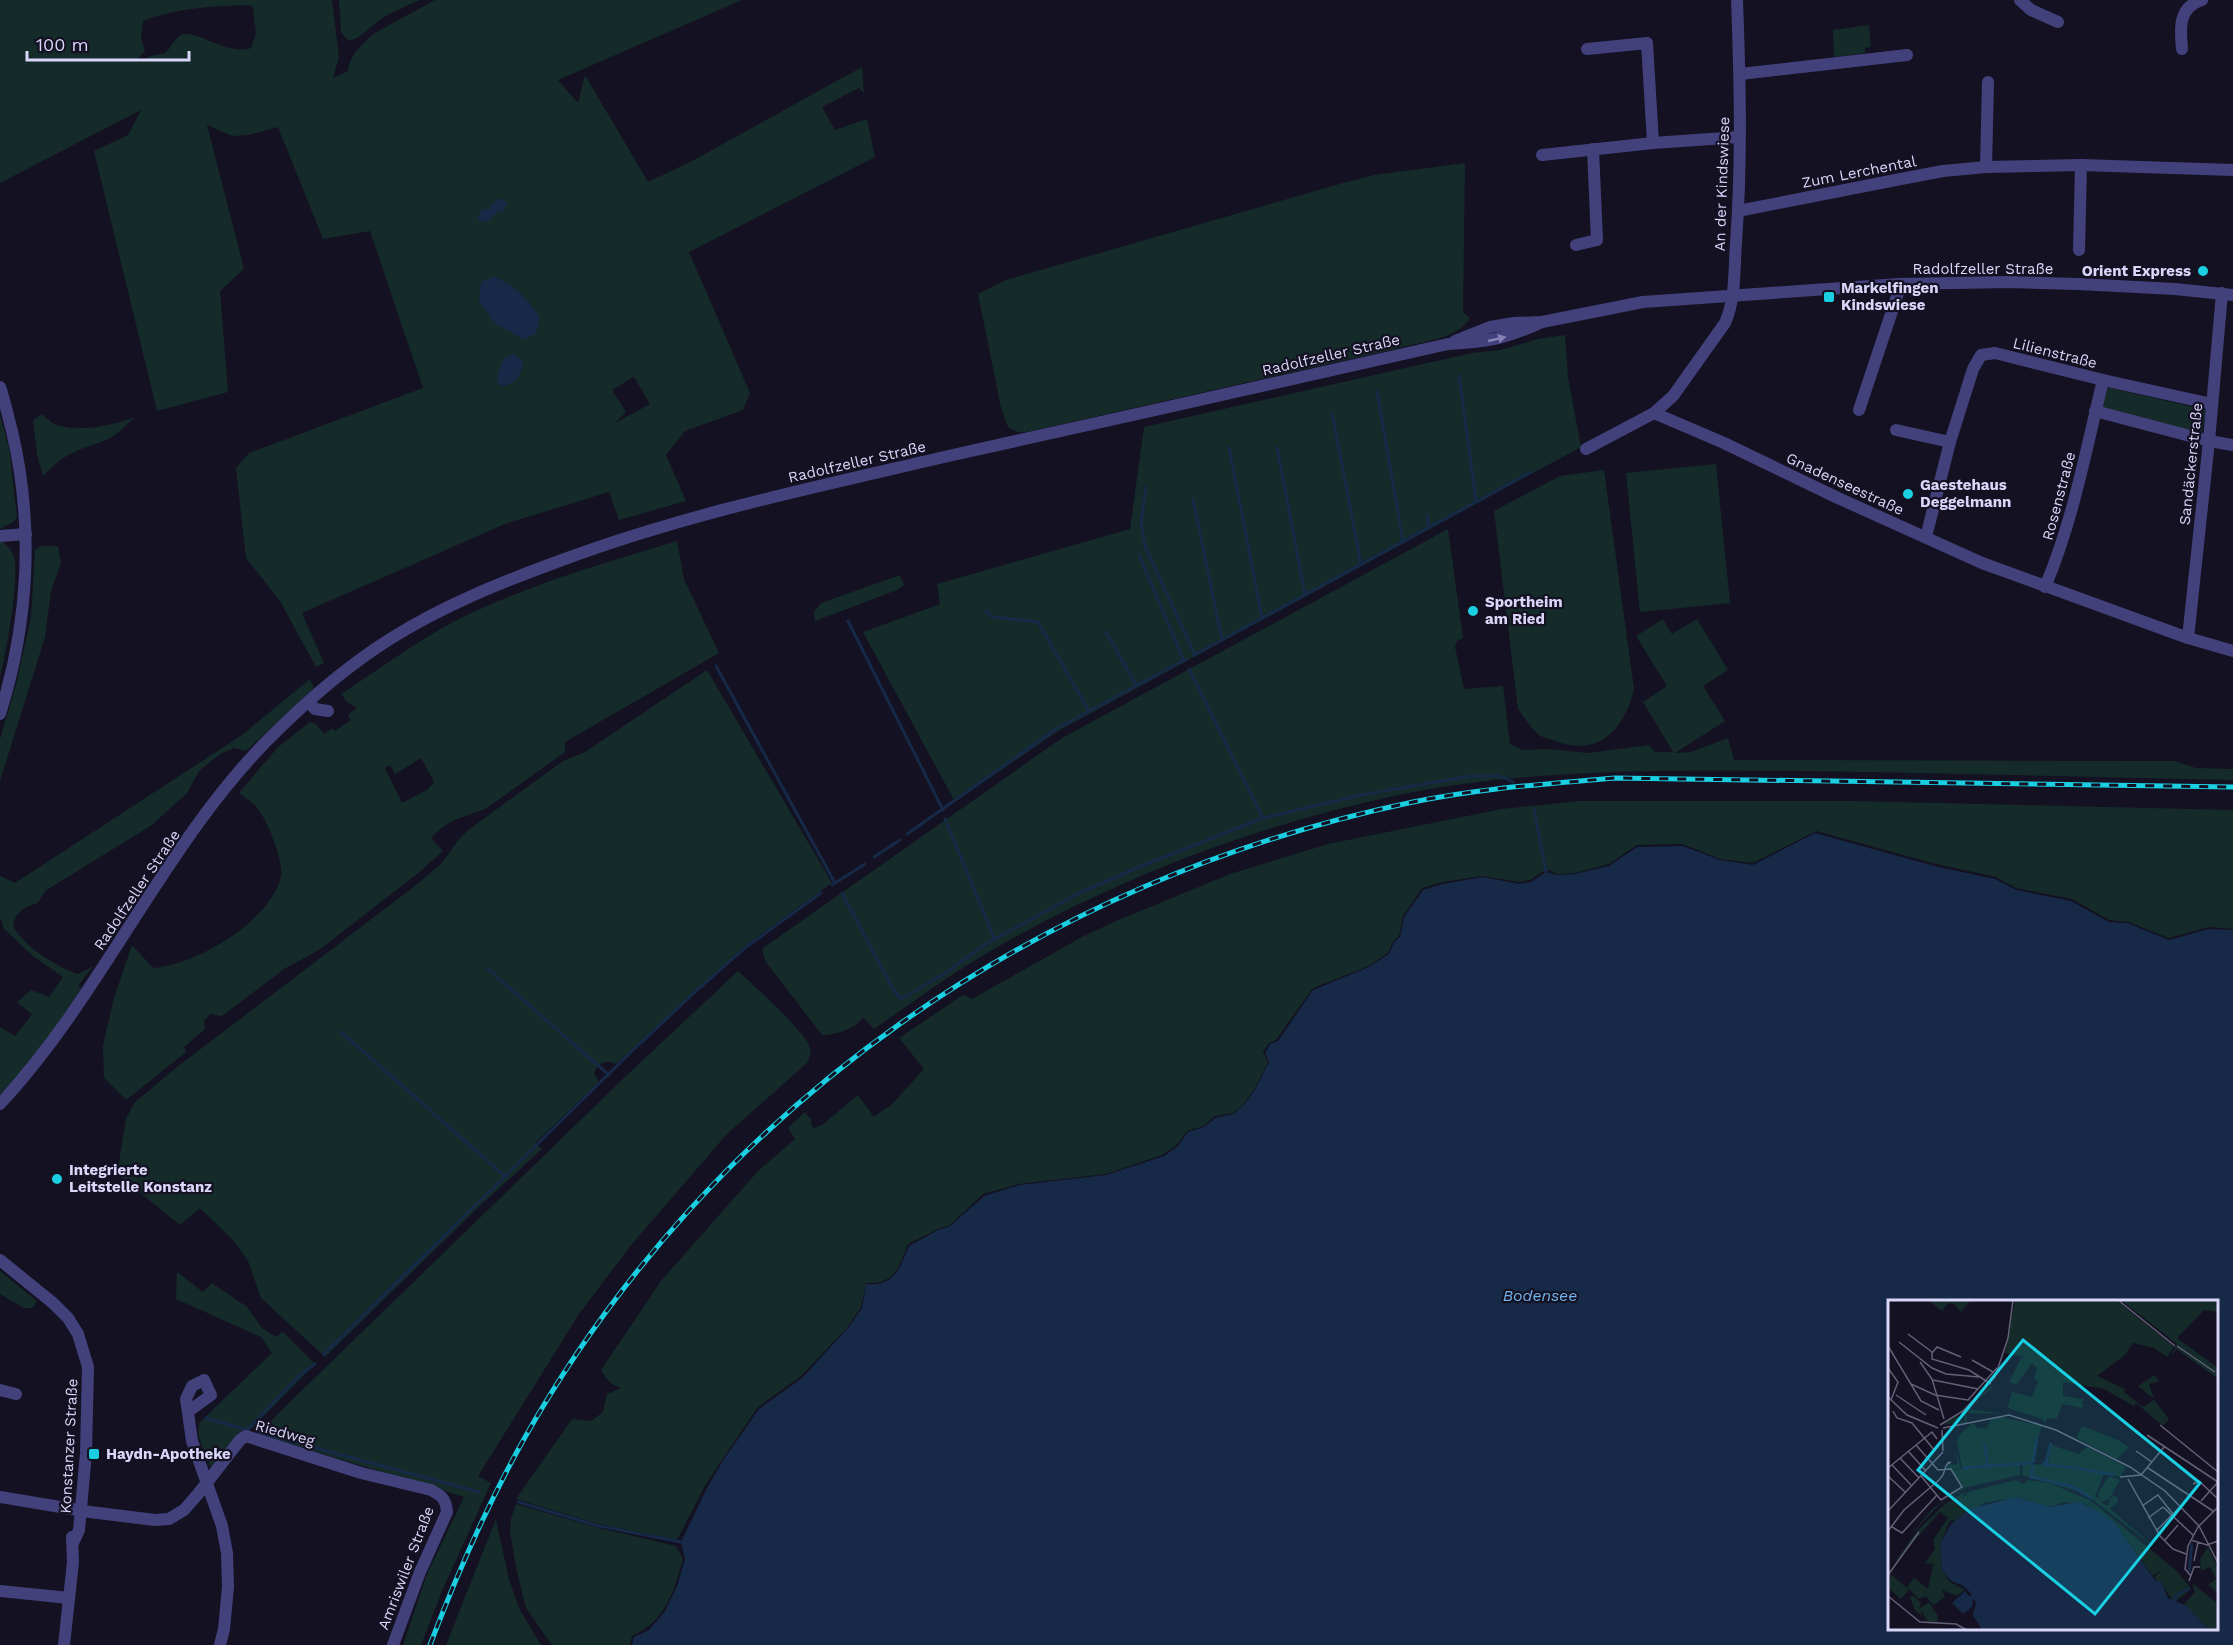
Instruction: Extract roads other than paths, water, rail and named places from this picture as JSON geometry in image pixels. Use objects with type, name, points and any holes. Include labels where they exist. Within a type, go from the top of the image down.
[{"type":"street","name":"An der Kindswiese","points":[[1733,295],[1738,211],[1740,74],[1737,0]]},
{"type":"street","points":[[2020,0],[2031,10],[2058,22]]},
{"type":"street","points":[[2182,50],[2180,31],[2182,17],[2188,7],[2202,0]]},
{"type":"street","points":[[1587,49],[1647,43],[1653,143]]},
{"type":"street","points":[[1740,74],[1906,55]]},
{"type":"street","points":[[1986,167],[1988,82]]},
{"type":"street","points":[[1542,155],[1653,143],[1739,137]]},
{"type":"street","points":[[1576,244],[1597,240],[1593,149]]},
{"type":"street","points":[[2079,250],[2081,165]]},
{"type":"street","name":"Zum Lerchental","points":[[1738,211],[1943,171],[1986,167],[2081,165],[2233,170]]},
{"type":"street","name":"Radolfzeller Straße","points":[[0,1104],[64,1026],[215,803],[261,747],[309,702],[389,639],[493,585],[634,534],[818,486],[1448,344],[1494,341],[1542,322],[1643,302],[1899,284],[2009,282],[2227,294]]},
{"type":"street","points":[[1859,410],[1899,292],[1899,284]]},
{"type":"street","name":"Sandäckerstraße","points":[[2188,638],[2212,404],[2227,294]]},
{"type":"street","points":[[1586,450],[1654,413],[1673,396],[1725,323],[1733,295]]},
{"type":"street","name":"Lilienstraße","points":[[1926,537],[1950,442],[1973,369],[1981,355],[1995,353],[2212,404]]},
{"type":"street","name":"Rosenstraße","points":[[2045,587],[2058,556],[2075,498],[2103,380]]},
{"type":"street","points":[[0,387],[18,460],[26,534],[21,622],[9,685],[0,714]]},
{"type":"street","points":[[2095,411],[2209,441],[2233,445]]},
{"type":"street","name":"Gnadenseestraße","points":[[1654,413],[1724,443],[1982,563],[2188,638],[2233,651]]},
{"type":"street","points":[[1896,430],[1950,442]]},
{"type":"street","points":[[0,536],[26,534]]},
{"type":"street","points":[[309,702],[315,709],[328,711]]},
{"type":"street","name":"Konstanzer Straße","points":[[0,1260],[62,1311],[78,1334],[84,1351],[80,1366],[77,1509],[70,1529],[73,1543],[64,1645]]},
{"type":"street","points":[[0,1390],[15,1394]]},
{"type":"street","points":[[189,1412],[192,1441],[222,1526],[227,1553],[228,1587],[220,1645]]},
{"type":"street","name":"Riedweg","points":[[77,1509],[155,1520],[169,1519],[184,1510],[240,1440],[246,1436],[361,1473],[431,1490],[446,1502]]},
{"type":"street","points":[[0,1497],[77,1509]]},
{"type":"street","name":"Amriswiler Straße","points":[[393,1645],[420,1572],[447,1512],[446,1502]]},
{"type":"street","points":[[0,1591],[69,1598]]},
{"type":"water","points":[[498,198],[507,203],[504,211],[497,212],[487,222],[479,221],[478,217],[482,210],[489,209]]},
{"type":"water","points":[[494,277],[520,292],[539,316],[535,334],[523,339],[494,323],[479,302],[481,282]]},
{"type":"water","points":[[515,354],[523,363],[520,375],[505,386],[499,385],[497,377],[501,366],[507,356]]},
{"type":"water","name":"Bodensee","points":[[1815,833],[1938,867],[1995,879],[2016,890],[2071,901],[2109,922],[2127,923],[2169,940],[2209,929],[2233,930],[2233,1645],[632,1645],[634,1637],[649,1630],[665,1611],[677,1586],[685,1559],[681,1542],[724,1459],[759,1409],[802,1378],[848,1328],[862,1308],[866,1284],[883,1282],[895,1274],[909,1246],[940,1229],[949,1227],[984,1196],[1020,1185],[1106,1175],[1164,1156],[1178,1146],[1188,1132],[1204,1127],[1215,1118],[1233,1114],[1245,1104],[1256,1088],[1269,1062],[1265,1053],[1270,1044],[1278,1041],[1313,990],[1369,967],[1389,954],[1394,942],[1400,937],[1404,917],[1423,890],[1483,877],[1520,884],[1531,882],[1546,872],[1556,875],[1575,874],[1609,866],[1637,847],[1683,846],[1720,860],[1753,865]]},
{"type":"waterway","points":[[1459,375],[1476,501]]},
{"type":"waterway","points":[[1377,391],[1403,542]]},
{"type":"waterway","points":[[1332,413],[1361,564]]},
{"type":"waterway","points":[[1229,447],[1262,618]]},
{"type":"waterway","points":[[1277,447],[1305,595]]},
{"type":"waterway","points":[[1194,655],[1531,472]]},
{"type":"waterway","points":[[1146,487],[1141,523],[1145,546],[1195,655]]},
{"type":"waterway","points":[[1193,499],[1222,640]]},
{"type":"waterway","points":[[1427,515],[1429,528]]},
{"type":"waterway","points":[[1139,555],[1184,661]]},
{"type":"waterway","points":[[986,611],[993,617],[1038,622],[1089,711]]},
{"type":"waterway","points":[[848,621],[943,810]]},
{"type":"waterway","points":[[1106,632],[1136,685]]},
{"type":"waterway","points":[[907,834],[1056,729],[1186,659]]},
{"type":"waterway","points":[[716,666],[835,883]]},
{"type":"waterway","points":[[1189,669],[1263,818]]},
{"type":"waterway","points":[[842,893],[893,989],[901,999],[944,974],[984,945],[1077,894],[1263,818],[1361,795],[1471,776],[1500,776],[1513,782]]},
{"type":"waterway","points":[[1534,809],[1546,872]]},
{"type":"waterway","points":[[945,819],[995,940]]},
{"type":"waterway","points":[[874,857],[900,840]]},
{"type":"waterway","points":[[832,885],[865,864]]},
{"type":"waterway","points":[[324,1354],[694,993],[746,947],[821,893]]},
{"type":"waterway","points":[[488,969],[609,1075]]},
{"type":"waterway","points":[[341,1032],[506,1177]]},
{"type":"waterway","points":[[206,1418],[247,1430],[300,1375],[315,1364]]},
{"type":"waterway","points":[[260,1433],[479,1492]]},
{"type":"waterway","points":[[518,1502],[595,1525],[681,1542]]},
{"type":"railway","points":[[430,1645],[473,1540],[524,1439],[601,1319],[690,1209],[790,1111],[900,1024],[1018,949],[1144,887],[1276,838],[1413,802],[1463,793],[1615,778],[2233,787]]},
{"type":"place","name":"Orient Express","points":[[2203,271]]},
{"type":"place","name":"Markelfingen Kindswiese","points":[[1829,297]]},
{"type":"place","name":"Gaestehaus Deggelmann","points":[[1908,494]]},
{"type":"place","name":"Sportheim am Ried","points":[[1473,611]]},
{"type":"place","name":"Integrierte Leitstelle Konstanz","points":[[57,1179]]},
{"type":"place","name":"Haydn-Apotheke","points":[[94,1454]]}]
